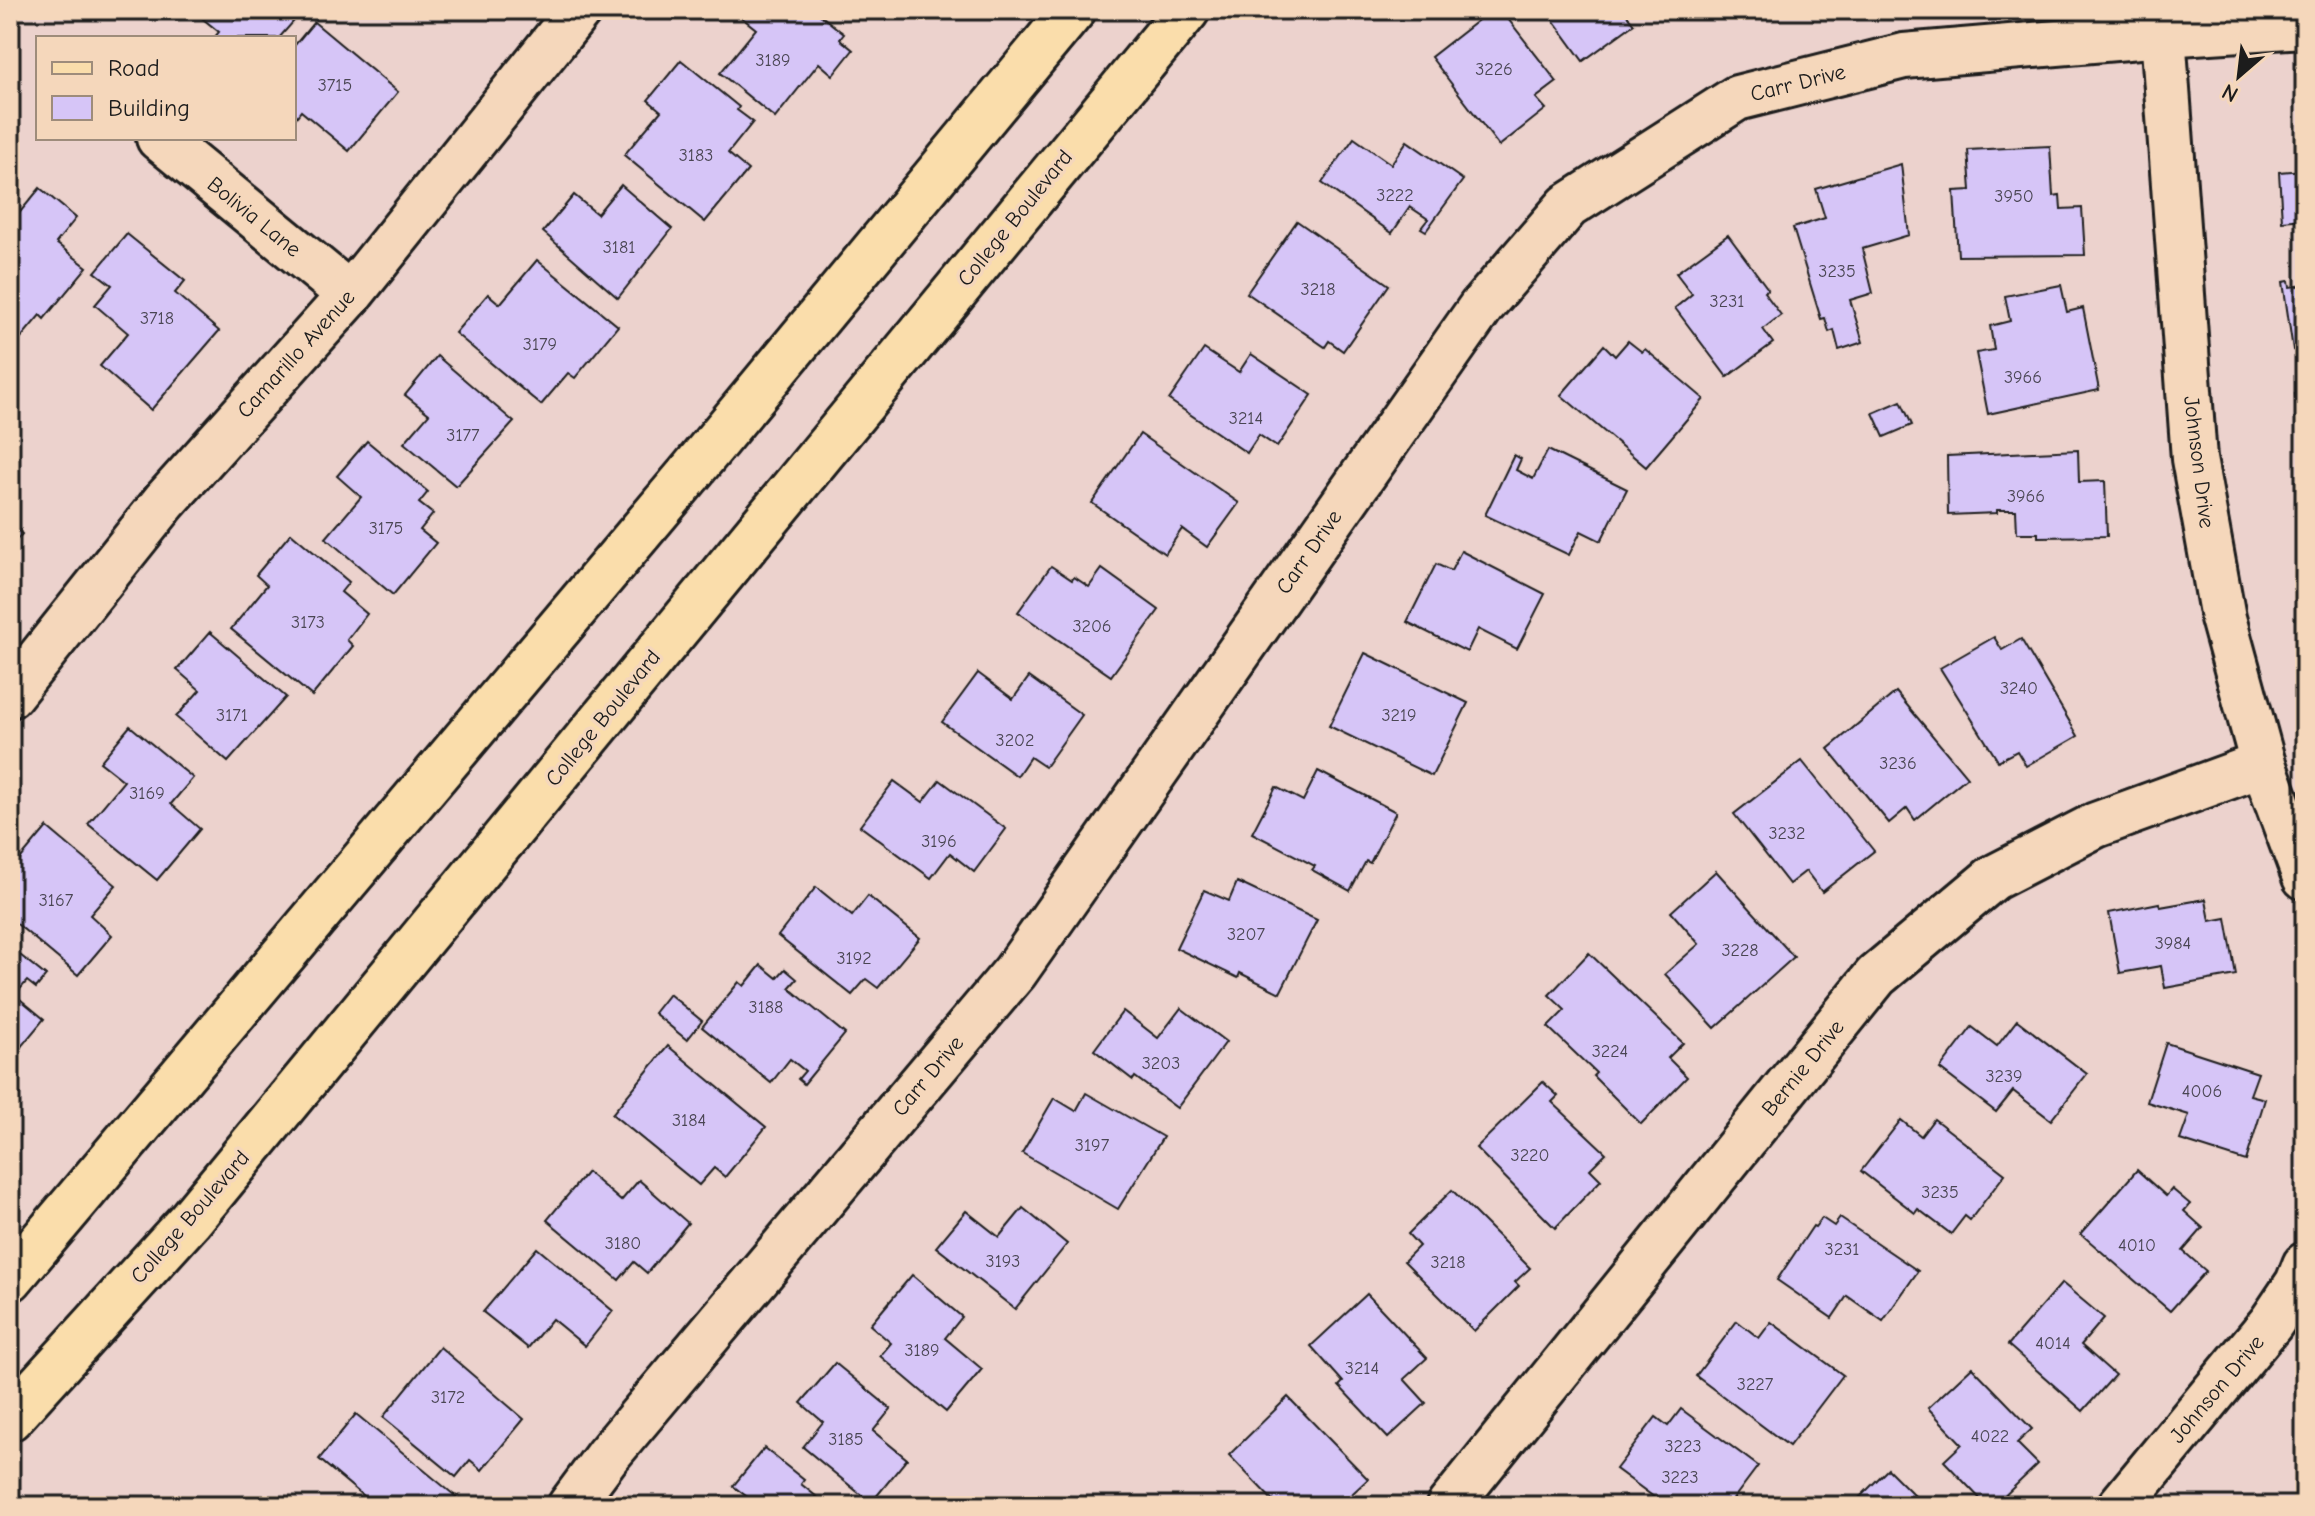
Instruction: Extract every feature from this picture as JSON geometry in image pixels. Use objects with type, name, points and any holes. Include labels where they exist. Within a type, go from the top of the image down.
[{"type":"main road","points":[[10,1279],[679,485],[1073,10]]},
{"type":"main road","name":"College Boulevard","points":[[10,1418],[190,1220],[1187,10]]},
{"type":"street","name":"Camarillo Avenue","points":[[10,695],[165,501],[350,295],[579,10]]},
{"type":"street","name":"Carr Drive","points":[[570,1506],[607,1456],[1015,972],[1481,307],[1568,206],[1737,98],[1904,56],[2305,25]]},
{"type":"street","name":"Johnson Drive","points":[[2163,34],[2194,459],[2223,618],[2263,764],[2305,877]]},
{"type":"street","name":"Bolivia Lane","points":[[161,140],[350,295]]},
{"type":"street","name":"Bernie Drive","points":[[1449,1506],[1876,976],[1993,878],[2096,825],[2263,764]]},
{"type":"street","name":"Johnson Drive","points":[[2120,1506],[2271,1323],[2298,1283],[2305,1265]]},
{"type":"building","points":[[192,10],[297,10],[301,13],[281,36],[216,36],[219,32]]},
{"type":"building","points":[[732,10],[814,10],[844,34],[840,39],[853,50],[833,75],[819,63],[775,118],[720,73],[756,29]]},
{"type":"building","points":[[1491,10],[1501,10],[1557,82],[1536,98],[1546,109],[1499,146],[1431,57]]},
{"type":"building","points":[[1546,10],[1623,10],[1634,24],[1583,61]]},
{"type":"building","points":[[314,22],[398,92],[349,151],[301,111],[296,117],[296,44]]},
{"type":"building","points":[[681,60],[753,122],[728,153],[748,170],[705,222],[624,155],[661,111],[648,100]]},
{"type":"building","points":[[1354,138],[1391,164],[1407,141],[1463,180],[1426,231],[1421,228],[1428,219],[1410,207],[1392,233],[1322,183]]},
{"type":"building","points":[[2050,146],[2053,196],[2060,195],[2061,209],[2082,208],[2085,255],[1958,256],[1954,191],[1971,190],[1968,150]]},
{"type":"building","points":[[1901,164],[1909,235],[1862,249],[1873,293],[1850,300],[1863,342],[1839,350],[1834,330],[1829,332],[1825,318],[1821,319],[1793,228],[1825,218],[1816,189]]},
{"type":"building","points":[[2305,170],[2305,219],[2282,221],[2279,172]]},
{"type":"building","points":[[621,185],[672,229],[618,298],[543,232],[574,195],[597,214]]},
{"type":"building","points":[[40,188],[76,218],[56,243],[87,267],[44,319],[40,315],[20,339],[10,332],[16,323],[10,317],[10,224]]},
{"type":"building","points":[[1297,221],[1389,285],[1343,351],[1329,341],[1325,347],[1247,293]]},
{"type":"building","points":[[127,234],[185,281],[175,293],[219,331],[151,410],[100,366],[128,333],[95,305],[112,285],[95,272]]},
{"type":"building","points":[[1728,235],[1768,289],[1764,292],[1781,315],[1763,329],[1773,343],[1727,377],[1675,308],[1692,294],[1676,273]]},
{"type":"building","points":[[537,260],[618,326],[575,378],[568,373],[541,405],[455,333],[488,294],[500,304]]},
{"type":"building","points":[[2289,281],[2290,287],[2305,285],[2305,348],[2293,350],[2283,282]]},
{"type":"building","points":[[2061,285],[2067,312],[2083,308],[2099,390],[1988,414],[1976,353],[1994,350],[1990,326],[2010,321],[2005,296]]},
{"type":"building","points":[[1628,341],[1642,352],[1645,349],[1704,399],[1646,467],[1561,395],[1604,345],[1615,356]]},
{"type":"building","points":[[1204,349],[1239,372],[1251,354],[1312,395],[1277,447],[1259,435],[1247,453],[1169,400]]},
{"type":"building","points":[[437,356],[514,422],[456,486],[404,443],[429,414],[405,395]]},
{"type":"building","points":[[2305,393],[2305,444],[2301,444],[2295,394]]},
{"type":"building","points":[[1901,401],[1912,425],[1884,437],[1873,413]]},
{"type":"building","points":[[1140,434],[1239,503],[1207,547],[1182,529],[1165,554],[1092,503]]},
{"type":"building","points":[[367,441],[428,492],[419,503],[433,514],[420,530],[436,543],[393,595],[326,538],[361,497],[337,476]]},
{"type":"building","points":[[1548,450],[1627,489],[1601,541],[1581,531],[1569,555],[1485,515],[1514,455],[1521,459],[1516,470],[1533,479]]},
{"type":"building","points":[[2078,450],[2079,482],[2105,481],[2107,536],[2038,537],[2038,533],[2017,533],[2016,510],[1948,515],[1947,456]]},
{"type":"building","points":[[10,524],[22,534],[10,547]]},
{"type":"building","points":[[291,533],[349,582],[341,592],[367,614],[347,640],[353,646],[312,696],[231,629],[267,585],[256,575]]},
{"type":"building","points":[[1461,551],[1545,594],[1517,649],[1478,629],[1467,652],[1407,622],[1436,564],[1451,571]]},
{"type":"building","points":[[1051,566],[1089,587],[1102,569],[1159,610],[1111,676],[1018,612]]},
{"type":"building","points":[[210,632],[286,697],[228,762],[176,717],[200,690],[177,670]]},
{"type":"building","points":[[1994,637],[2002,650],[2021,639],[2078,736],[2026,766],[2017,751],[1998,761],[1940,668]]},
{"type":"building","points":[[1365,653],[1468,703],[1432,776],[1329,726]]},
{"type":"building","points":[[978,673],[1013,699],[1029,677],[1082,715],[1045,767],[1030,757],[1017,776],[942,722]]},
{"type":"building","points":[[1896,692],[1967,777],[1915,820],[1907,808],[1889,823],[1828,749]]},
{"type":"building","points":[[130,726],[193,778],[171,804],[200,829],[157,880],[88,824],[124,781],[100,762]]},
{"type":"building","points":[[1802,761],[1874,851],[1822,892],[1806,871],[1789,884],[1734,814]]},
{"type":"building","points":[[1318,771],[1396,812],[1370,863],[1366,861],[1350,891],[1312,870],[1315,866],[1252,833],[1276,787],[1303,801]]},
{"type":"building","points":[[940,780],[1006,829],[974,872],[950,853],[931,878],[860,826],[894,781],[923,802]]},
{"type":"building","points":[[47,827],[116,885],[90,915],[112,935],[78,975],[10,918],[10,871]]},
{"type":"building","points":[[1716,871],[1794,957],[1715,1028],[1665,974],[1699,944],[1671,912]]},
{"type":"building","points":[[1237,882],[1317,920],[1280,993],[1240,973],[1238,978],[1176,948],[1204,890],[1229,901]]},
{"type":"building","points":[[816,887],[852,916],[868,896],[920,938],[878,988],[866,979],[852,995],[778,936]]},
{"type":"building","points":[[2206,899],[2210,921],[2226,918],[2236,975],[2165,988],[2161,966],[2120,973],[2109,913],[2159,903],[2160,907]]},
{"type":"building","points":[[10,947],[46,976],[36,988],[27,981],[15,995],[44,1019],[10,1060]]},
{"type":"building","points":[[1589,953],[1683,1043],[1668,1058],[1687,1077],[1641,1124],[1593,1076],[1596,1073],[1548,1027],[1565,1010],[1549,995]]},
{"type":"building","points":[[761,965],[777,978],[785,969],[797,979],[789,988],[845,1034],[804,1084],[798,1079],[805,1071],[790,1059],[771,1083],[702,1027],[739,982],[744,986]]},
{"type":"building","points":[[669,994],[702,1021],[687,1040],[654,1013]]},
{"type":"building","points":[[1181,1008],[1226,1042],[1177,1108],[1094,1050],[1123,1011],[1158,1038]]},
{"type":"building","points":[[2017,1020],[2087,1074],[2051,1120],[2013,1091],[1996,1112],[1940,1069],[1972,1027],[1997,1046]]},
{"type":"building","points":[[2166,1043],[2258,1073],[2250,1095],[2265,1099],[2246,1161],[2180,1140],[2189,1115],[2147,1102]]},
{"type":"building","points":[[668,1046],[766,1127],[725,1177],[714,1168],[699,1185],[612,1114]]},
{"type":"building","points":[[1543,1082],[1558,1096],[1552,1102],[1606,1153],[1590,1169],[1601,1180],[1555,1228],[1476,1148]]},
{"type":"building","points":[[1086,1093],[1163,1137],[1118,1209],[1022,1153],[1054,1098],[1076,1111]]},
{"type":"building","points":[[1934,1119],[2005,1174],[1970,1220],[1965,1216],[1951,1234],[1918,1209],[1915,1213],[1861,1171],[1901,1120],[1921,1136]]},
{"type":"building","points":[[2137,1170],[2166,1196],[2172,1189],[2190,1204],[2184,1211],[2203,1228],[2183,1251],[2206,1271],[2170,1311],[2081,1234]]},
{"type":"building","points":[[587,1172],[621,1201],[639,1180],[688,1223],[647,1273],[634,1262],[619,1280],[547,1220]]},
{"type":"building","points":[[1452,1190],[1530,1268],[1515,1282],[1519,1286],[1474,1331],[1404,1261],[1419,1246],[1408,1234]]},
{"type":"building","points":[[1023,1208],[1067,1244],[1015,1309],[936,1247],[966,1211],[999,1237]]},
{"type":"building","points":[[1822,1218],[1834,1226],[1840,1218],[1918,1271],[1883,1321],[1847,1296],[1832,1318],[1777,1280],[1813,1226]]},
{"type":"building","points":[[537,1248],[613,1311],[585,1346],[552,1319],[528,1348],[483,1312]]},
{"type":"building","points":[[912,1275],[962,1317],[945,1338],[982,1369],[946,1412],[880,1356],[891,1343],[870,1325]]},
{"type":"building","points":[[2062,1283],[2104,1318],[2081,1345],[2115,1375],[2083,1411],[2008,1345]]},
{"type":"building","points":[[1367,1294],[1427,1358],[1404,1379],[1426,1403],[1388,1438],[1339,1386],[1343,1382],[1311,1346]]},
{"type":"building","points":[[1737,1321],[1759,1338],[1771,1322],[1843,1375],[1789,1446],[1696,1376]]},
{"type":"building","points":[[440,1347],[524,1419],[482,1470],[470,1460],[456,1477],[383,1417]]},
{"type":"building","points":[[835,1363],[891,1409],[873,1431],[907,1459],[871,1503],[803,1447],[823,1422],[801,1403]]},
{"type":"building","points":[[1972,1367],[2032,1429],[2017,1443],[2038,1464],[1994,1506],[1987,1506],[1944,1461],[1962,1444],[1928,1408]]},
{"type":"building","points":[[1288,1397],[1368,1479],[1339,1506],[1278,1506],[1229,1455]]},
{"type":"building","points":[[1681,1409],[1758,1466],[1728,1506],[1666,1506],[1616,1469],[1656,1417],[1668,1426]]},
{"type":"building","points":[[356,1414],[459,1499],[453,1506],[365,1506],[369,1501],[319,1459]]},
{"type":"building","points":[[764,1448],[804,1480],[801,1484],[828,1506],[759,1506],[733,1486]]},
{"type":"building","points":[[1888,1469],[1925,1506],[1851,1506]]},
{"type":"building","points":[[2305,1470],[2305,1489],[2296,1481]]}]
